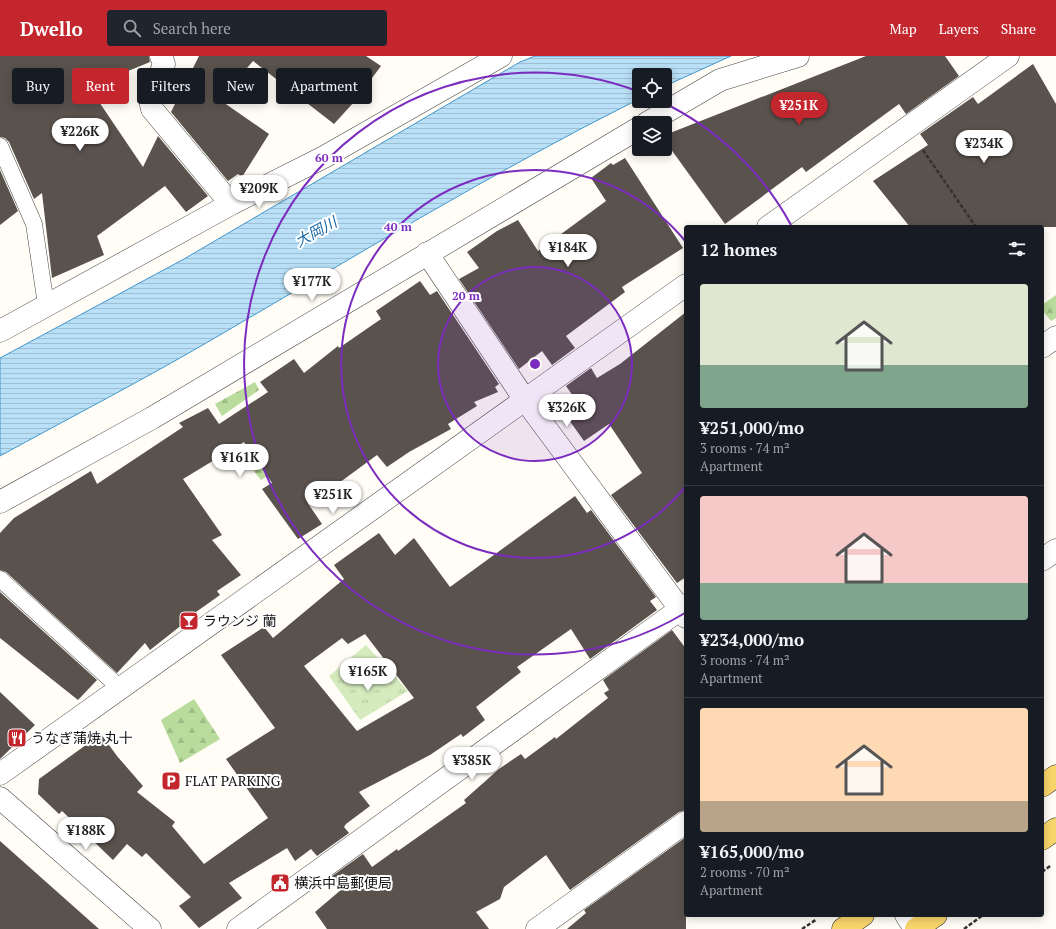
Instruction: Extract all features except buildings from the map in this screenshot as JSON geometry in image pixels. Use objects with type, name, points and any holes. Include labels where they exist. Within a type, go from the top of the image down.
[{"type":"main road","points":[[1044,785],[1056,776]]},
{"type":"main road","points":[[1044,838],[1056,829]]},
{"type":"main road","points":[[843,929],[859,917]]},
{"type":"main road","points":[[916,929],[933,917]]},
{"type":"street","points":[[0,330],[231,204],[324,157],[501,56]]},
{"type":"street","points":[[659,116],[720,80],[798,56]]},
{"type":"street","points":[[771,225],[1008,56]]},
{"type":"street","points":[[164,59],[150,100],[152,109],[231,204]]},
{"type":"street","points":[[0,502],[152,418],[632,132]]},
{"type":"street","points":[[238,929],[684,610],[525,400],[427,253]]},
{"type":"street","points":[[0,774],[684,286]]},
{"type":"street","points":[[1044,346],[1056,337]]},
{"type":"street","points":[[1044,559],[1056,550]]},
{"type":"street","points":[[0,798],[150,929]]},
{"type":"street","points":[[537,929],[684,823]]},
{"type":"street","points":[[907,917],[916,929]]},
{"type":"lane","points":[[0,146],[34,224],[46,306]]},
{"type":"lane","points":[[0,579],[120,688]]},
{"type":"path","points":[[908,127],[975,225]]},
{"type":"path","points":[[802,929],[819,917]]},
{"type":"path","points":[[964,929],[980,917]]},
{"type":"green space","points":[[1056,295],[1056,318],[1051,321],[1044,312],[1044,304]]},
{"type":"green space","points":[[255,382],[259,390],[222,416],[215,404]]},
{"type":"green space","points":[[293,437],[304,452],[261,480],[249,465]]},
{"type":"green space","points":[[366,645],[408,691],[360,720],[329,676]]},
{"type":"green space","points":[[194,699],[220,739],[180,763],[161,720]]},
{"type":"water","name":"大岡川","points":[[535,56],[731,56],[672,83],[672,68],[632,68],[632,103],[477,185],[187,354],[0,456],[0,358],[184,259],[520,62]]},
{"type":"place","name":"ラウンジ 蘭","points":[[189,621]]},
{"type":"place","name":"うなぎ蒲焼 丸十","points":[[17,738]]},
{"type":"place","name":"FLAT PARKING","points":[[171,781]]},
{"type":"place","name":"横浜中島郵便局","points":[[280,883]]}]
